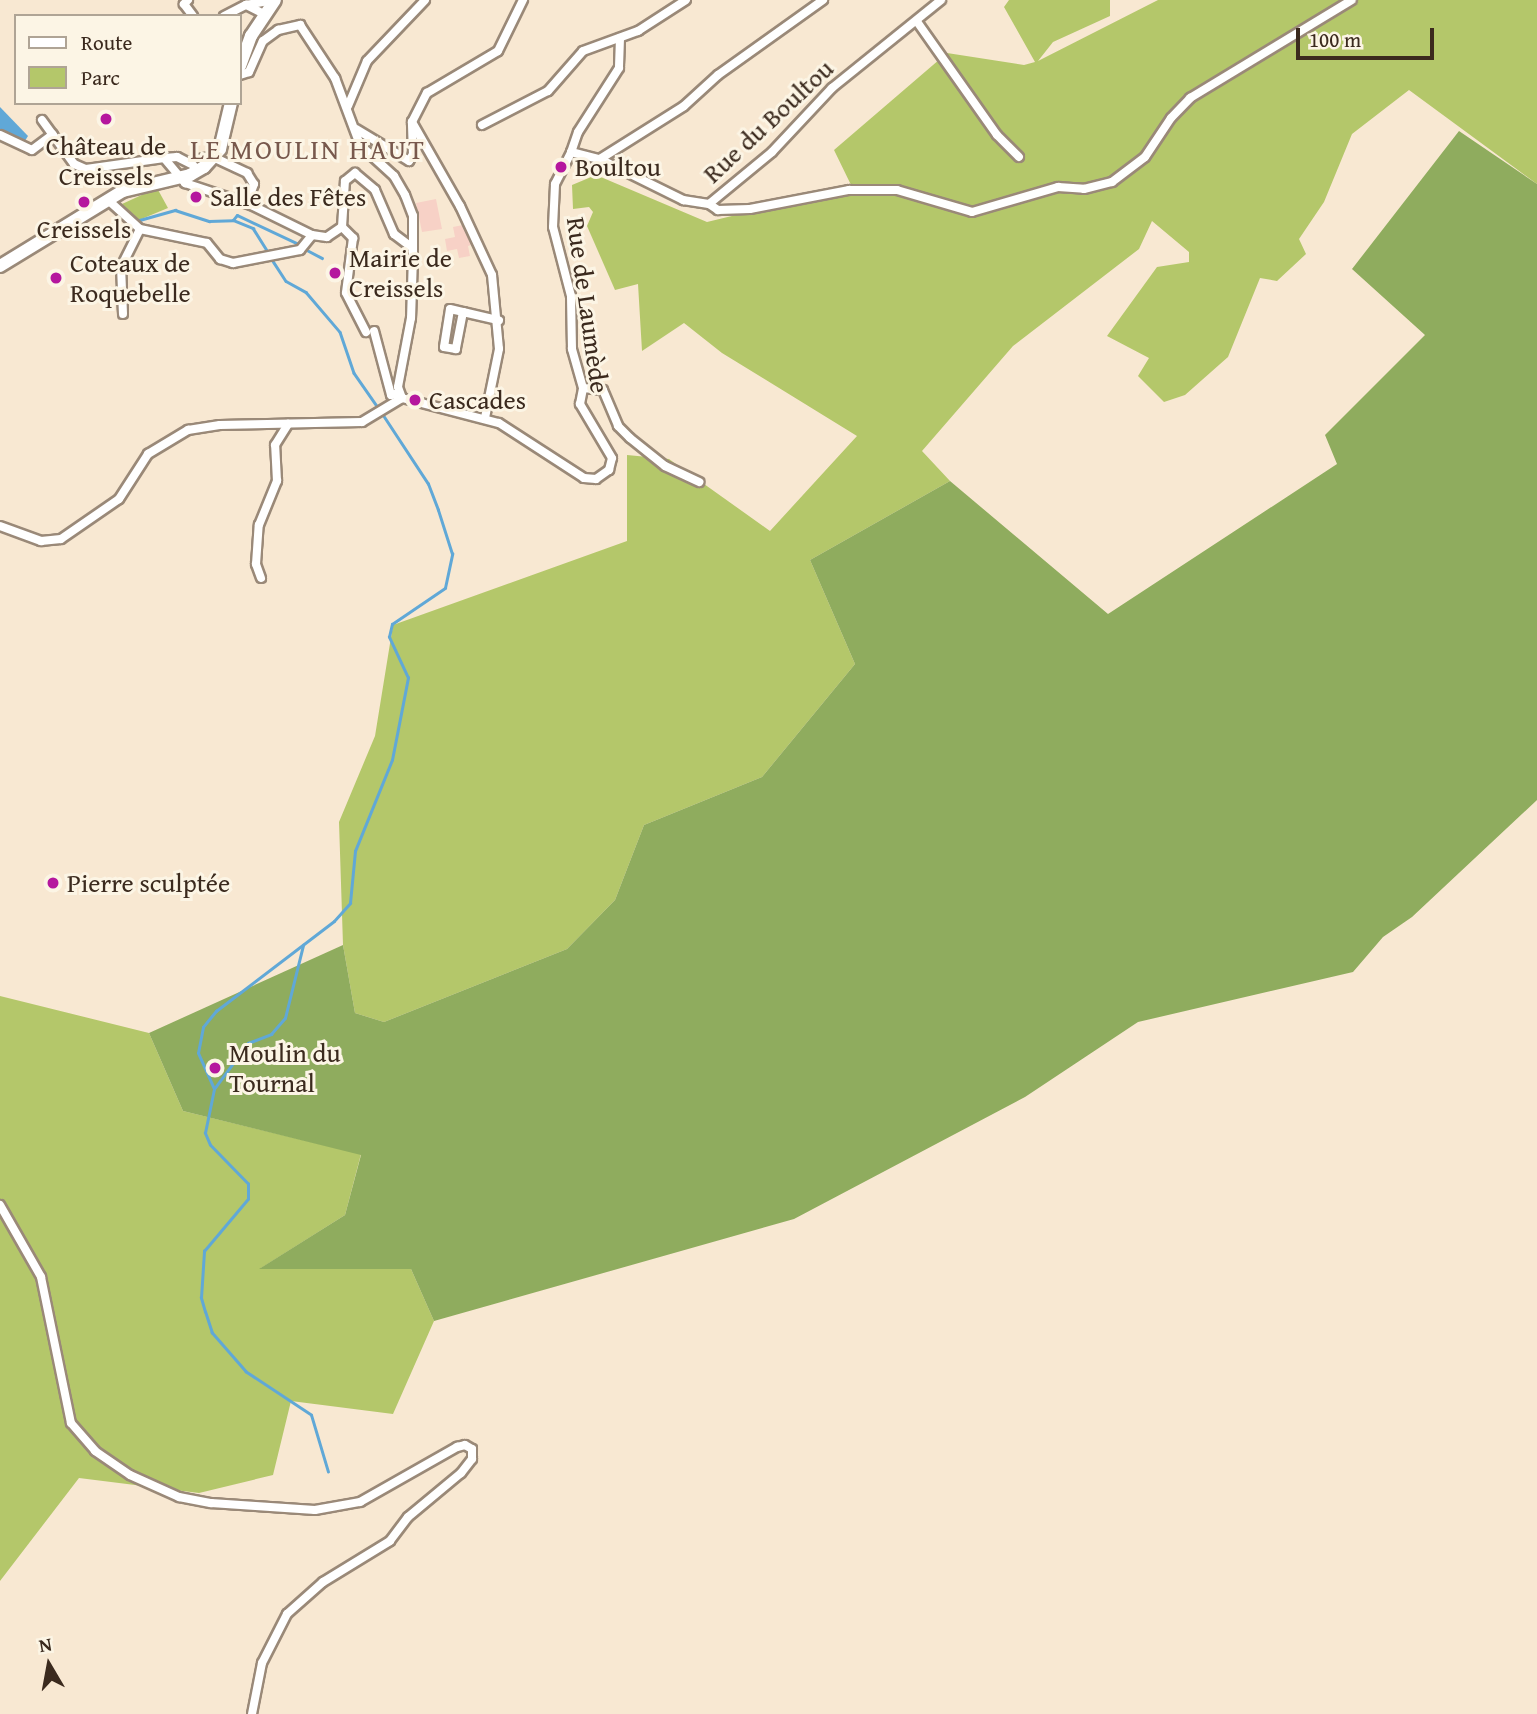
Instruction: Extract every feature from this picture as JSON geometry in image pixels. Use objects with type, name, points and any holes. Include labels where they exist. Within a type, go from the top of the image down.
[{"type":"main road","points":[[242,62],[264,14],[275,0]]},
{"type":"main road","points":[[0,266],[135,185],[194,166],[213,145],[228,105]]},
{"type":"street","points":[[188,0],[184,4],[192,14]]},
{"type":"street","points":[[235,13],[246,5],[275,0]]},
{"type":"street","points":[[348,106],[367,61],[425,0]]},
{"type":"street","points":[[356,129],[409,161],[413,154],[412,122],[427,93],[498,51],[523,0]]},
{"type":"street","points":[[482,125],[548,91],[583,51],[620,38],[686,0]]},
{"type":"street","points":[[600,159],[684,106],[718,75],[823,0]]},
{"type":"street","name":"Rue du Boultou","points":[[571,152],[600,159],[683,200],[709,204],[772,152],[832,88],[918,23],[941,0]]},
{"type":"street","points":[[709,204],[718,210],[750,209],[849,190],[897,190],[972,212],[1058,187],[1084,189],[1112,182],[1145,157],[1171,118],[1191,98],[1352,0]]},
{"type":"street","points":[[246,5],[264,14]]},
{"type":"street","points":[[918,23],[997,135],[1019,157]]},
{"type":"street","points":[[0,526],[41,541],[61,539],[119,499],[148,454],[159,446],[202,427],[362,422],[381,414],[401,395],[411,318],[412,216],[405,195],[394,176],[360,145],[348,106],[313,40],[300,25],[278,30],[263,41],[249,72],[242,67]]},
{"type":"street","points":[[571,152],[578,132],[619,68],[620,38]]},
{"type":"street","points":[[42,120],[74,164],[86,169],[177,157],[194,166]]},
{"type":"street","points":[[342,228],[353,238],[346,293],[370,332],[391,395],[401,395],[485,416],[499,349],[499,320],[485,255],[412,122]]},
{"type":"street","points":[[0,135],[32,150],[53,134]]},
{"type":"street","name":"Rue de Laumède","points":[[485,416],[513,429],[584,478],[602,477],[612,458],[582,408],[583,388],[573,359],[570,296],[553,227],[555,184],[571,152]]},
{"type":"street","points":[[164,158],[194,166],[247,173],[254,184],[247,204]]},
{"type":"street","points":[[194,166],[185,183],[247,204],[312,234],[327,237],[342,228]]},
{"type":"street","points":[[342,228],[345,181],[355,173],[375,190],[394,234],[410,246]]},
{"type":"street","points":[[108,200],[140,229],[207,243],[220,259],[233,263],[300,250],[312,234]]},
{"type":"street","points":[[123,314],[121,267],[140,229]]},
{"type":"street","points":[[463,312],[456,349],[444,347],[450,309],[499,320]]},
{"type":"street","points":[[583,388],[603,390],[618,426],[630,438],[665,466],[700,482]]},
{"type":"street","points":[[261,578],[256,564],[259,525],[276,481],[275,444],[288,424]]},
{"type":"street","points":[[0,1205],[41,1277],[71,1423],[95,1451],[130,1475],[178,1497],[212,1503],[315,1510],[360,1502],[457,1447],[465,1445],[472,1449],[461,1473],[421,1505],[390,1541],[323,1582],[287,1614],[262,1663],[252,1714]]},
{"type":"shaded area","points":[[436,199],[442,229],[422,232],[416,203]]},
{"type":"shaded area","points":[[463,225],[471,245],[468,246],[470,256],[459,258],[457,249],[447,251],[445,239],[455,237],[453,227]]},
{"type":"green space","points":[[1009,0],[1110,0],[1110,16],[1053,42],[1038,61],[1158,0],[1537,0],[1537,184],[1409,90],[1352,134],[1324,202],[1299,239],[1306,254],[1277,281],[1260,278],[1228,357],[1185,395],[1164,402],[1138,376],[1149,358],[1107,336],[1157,267],[1189,262],[1189,252],[1152,221],[1139,249],[1013,346],[922,451],[950,481],[810,560],[855,664],[762,777],[644,825],[615,900],[567,949],[384,1022],[355,1013],[343,945],[339,822],[375,736],[393,625],[627,541],[627,455],[669,459],[770,531],[857,436],[722,353],[684,323],[642,351],[638,284],[615,290],[587,226],[593,212],[589,207],[573,209],[572,185],[596,175],[707,222],[852,187],[834,150],[947,53],[1024,65],[1035,62],[1004,7]]},
{"type":"green space","points":[[1459,131],[1537,184],[1537,800],[1412,917],[1383,937],[1353,972],[1138,1022],[1025,1097],[794,1219],[434,1321],[411,1269],[259,1269],[345,1215],[361,1155],[183,1111],[149,1033],[343,945],[355,1013],[384,1022],[567,949],[615,900],[644,825],[762,777],[855,664],[810,560],[950,481],[1108,614],[1337,464],[1325,435],[1425,335],[1352,269]]},
{"type":"green space","points":[[157,188],[168,208],[139,220],[122,204]]},
{"type":"green space","points":[[0,996],[149,1033],[183,1111],[361,1154],[345,1215],[261,1268],[411,1269],[434,1321],[393,1414],[291,1401],[273,1475],[199,1493],[79,1478],[0,1581]]},
{"type":"water","points":[[0,107],[28,136],[23,144],[0,133]]},
{"type":"waterway","points":[[136,221],[175,210],[209,221],[233,220],[253,228],[268,252]]},
{"type":"waterway","points":[[233,220],[237,215],[299,244]]},
{"type":"waterway","points":[[307,250],[322,258]]},
{"type":"waterway","points":[[271,258],[286,281],[306,292],[340,332],[354,373],[379,409]]},
{"type":"waterway","points":[[328,1472],[311,1415],[246,1372],[212,1333],[205,1312],[201,1298],[204,1251],[248,1199],[248,1184],[210,1145],[205,1133],[214,1089],[198,1053],[203,1027],[216,1011],[334,921],[350,903],[355,851],[392,760],[408,678],[389,637],[392,624],[445,588],[452,554],[438,510],[428,484],[382,414]]},
{"type":"waterway","points":[[214,1089],[248,1043],[271,1034],[285,1018],[303,945]]},
{"type":"place","name":"Château de Creissels","points":[[106,119]]},
{"type":"place","name":"Boultou","points":[[561,167]]},
{"type":"place","name":"Salle des Fêtes","points":[[196,197]]},
{"type":"place","name":"Creissels","points":[[84,202]]},
{"type":"place","name":"Mairie de Creissels","points":[[335,273]]},
{"type":"place","name":"Coteaux de Roquebelle","points":[[56,278]]},
{"type":"place","name":"Cascades","points":[[415,400]]},
{"type":"place","name":"Pierre sculptée","points":[[53,883]]},
{"type":"place","name":"Moulin du Tournal","points":[[215,1068]]},
{"type":"district","name":"LE MOULIN HAUT","points":[[308,149]]}]
